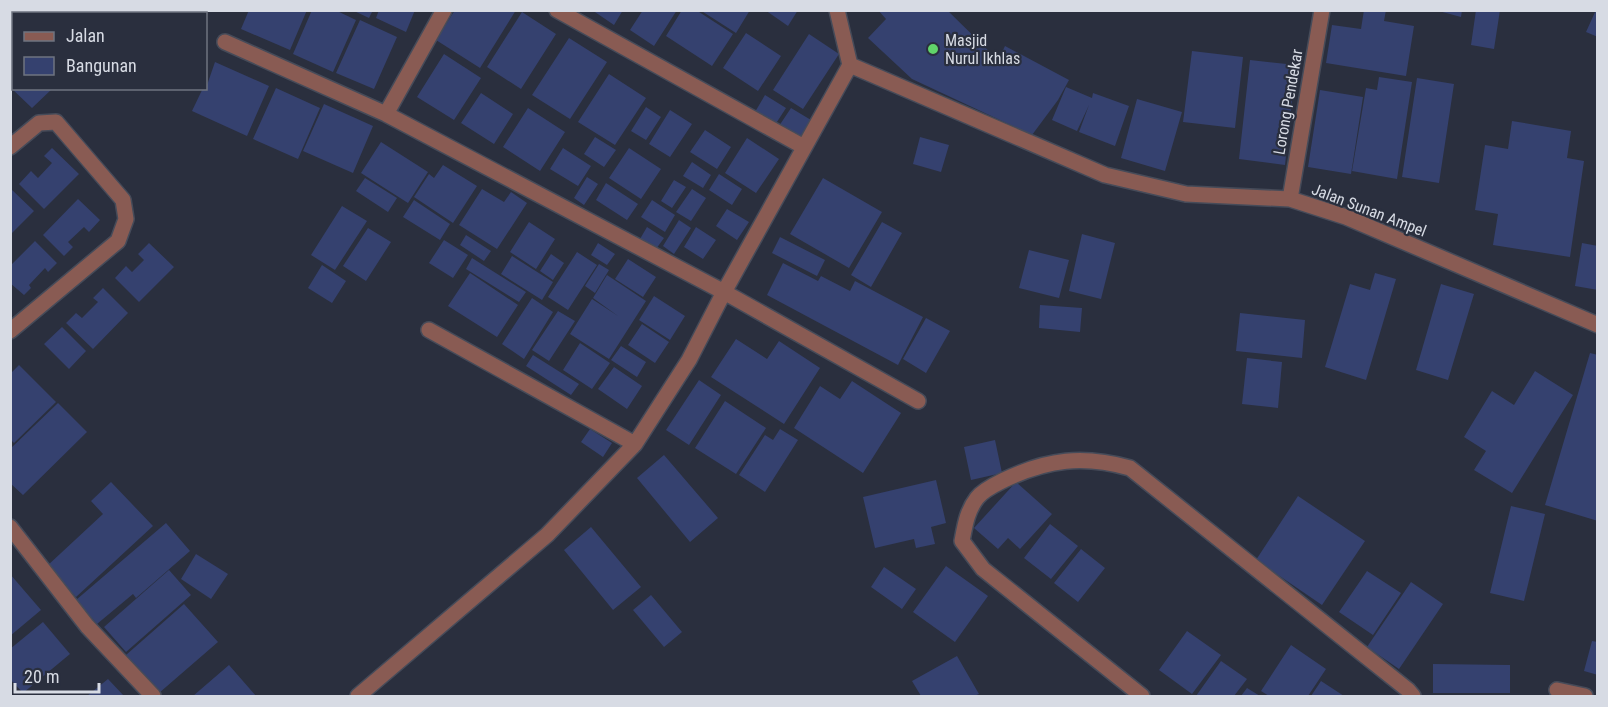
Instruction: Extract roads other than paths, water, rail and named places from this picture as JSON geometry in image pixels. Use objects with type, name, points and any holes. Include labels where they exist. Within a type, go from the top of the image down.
[{"type":"street","points":[[386,114],[444,10]]},
{"type":"street","points":[[557,10],[804,147]]},
{"type":"street","points":[[358,696],[547,535],[635,444],[689,360],[724,292],[850,65],[837,10]]},
{"type":"street","name":"Lorong Pendekar","points":[[1290,199],[1322,10]]},
{"type":"street","points":[[225,42],[386,114],[724,292],[918,401]]},
{"type":"street","name":"Jalan Sunan Ampel","points":[[850,65],[1105,175],[1186,194],[1290,199],[1346,217],[1598,325]]},
{"type":"street","points":[[10,147],[39,123],[56,122],[123,200],[126,219],[118,241],[10,331]]},
{"type":"street","points":[[429,330],[635,444]]},
{"type":"street","points":[[1142,696],[983,569],[962,541],[966,519],[979,495],[1023,471],[1065,460],[1102,460],[1130,468],[1413,696]]},
{"type":"street","points":[[10,527],[87,626],[153,696]]},
{"type":"street","points":[[1557,690],[1585,696]]},
{"type":"place","name":"Masjid Nurul Ikhlas","points":[[933,49]]}]
